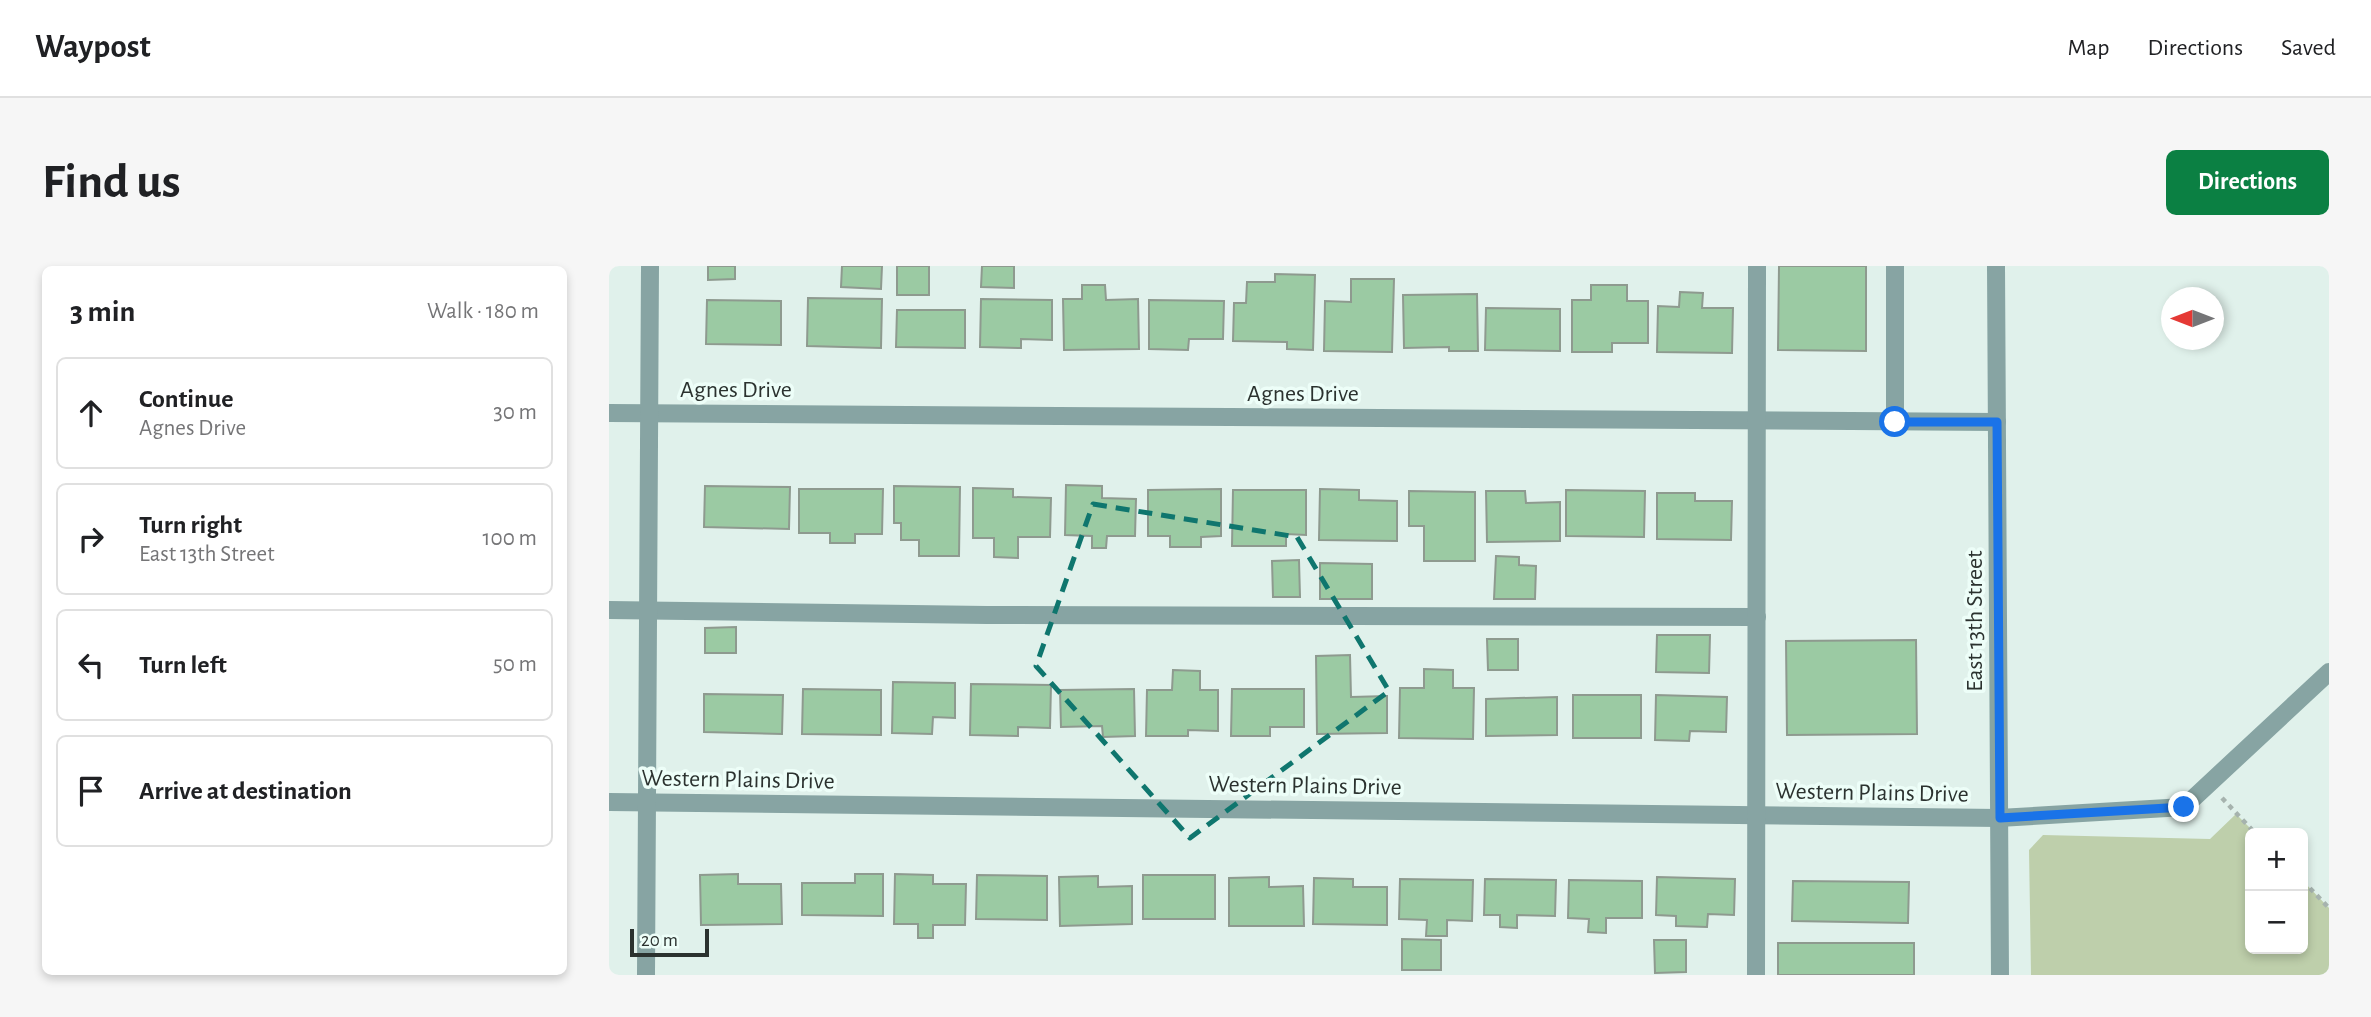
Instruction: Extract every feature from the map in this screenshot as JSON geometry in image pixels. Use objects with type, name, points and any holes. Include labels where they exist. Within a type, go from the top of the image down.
[{"type":"street","points":[[646,975],[650,266]]},
{"type":"street","points":[[1756,975],[1757,266]]},
{"type":"street","points":[[1895,266],[1895,422]]},
{"type":"street","name":"East 13th Street","points":[[1996,266],[2000,975]]},
{"type":"street","name":"Agnes Drive","points":[[609,413],[1997,422]]},
{"type":"street","points":[[609,610],[987,615],[1757,617]]},
{"type":"street","name":"Western Plains Drive","points":[[609,802],[2000,818],[2184,807],[2329,672]]},
{"type":"path","points":[[2210,784],[2250,828]]},
{"type":"path","points":[[2308,886],[2329,908]]},
{"type":"highlighted area","points":[[1093,504],[1297,537],[1389,691],[1190,838],[1036,666]]},
{"type":"green space","points":[[2236,814],[2250,828],[2245,828],[2245,954],[2308,954],[2308,886],[2329,908],[2329,975],[2031,975],[2029,850],[2043,835],[2210,839]]},
{"type":"building","points":[[708,266],[735,266],[735,279],[708,280]]},
{"type":"building","points":[[842,266],[882,266],[881,289],[841,287]]},
{"type":"building","points":[[897,266],[929,266],[929,295],[897,295]]},
{"type":"building","points":[[982,266],[1014,266],[1014,288],[981,287]]},
{"type":"building","points":[[1779,266],[1866,266],[1866,351],[1778,350]]},
{"type":"building","points":[[1275,274],[1315,275],[1313,350],[1287,349],[1287,342],[1233,341],[1234,303],[1246,303],[1247,282],[1275,282]]},
{"type":"building","points":[[1351,279],[1394,279],[1392,352],[1324,351],[1325,301],[1351,302]]},
{"type":"building","points":[[1082,285],[1105,285],[1106,300],[1138,299],[1139,349],[1064,350],[1063,299],[1082,299]]},
{"type":"building","points":[[1591,285],[1627,285],[1627,301],[1648,301],[1648,343],[1612,343],[1612,352],[1572,352],[1572,300],[1591,300]]},
{"type":"building","points":[[1680,292],[1703,293],[1702,308],[1733,308],[1732,353],[1657,352],[1658,306],[1679,307]]},
{"type":"building","points":[[1477,294],[1478,351],[1449,351],[1449,347],[1404,348],[1403,295]]},
{"type":"building","points":[[808,298],[882,299],[881,348],[807,346]]},
{"type":"building","points":[[981,299],[1052,300],[1052,340],[1021,339],[1021,348],[980,347]]},
{"type":"building","points":[[707,300],[781,301],[781,345],[706,344]]},
{"type":"building","points":[[1149,300],[1224,301],[1223,339],[1189,339],[1188,350],[1149,349]]},
{"type":"building","points":[[1486,308],[1560,309],[1560,351],[1485,350]]},
{"type":"building","points":[[897,310],[965,310],[965,348],[896,347]]},
{"type":"building","points":[[1066,485],[1102,486],[1102,498],[1136,499],[1135,536],[1107,536],[1106,548],[1092,548],[1092,536],[1065,535]]},
{"type":"building","points":[[705,486],[790,487],[789,529],[704,527]]},
{"type":"building","points":[[894,486],[960,487],[959,556],[919,556],[919,540],[901,540],[901,523],[894,523]]},
{"type":"building","points":[[973,488],[1013,489],[1013,497],[1051,498],[1050,537],[1018,537],[1018,558],[994,557],[994,538],[973,538]]},
{"type":"building","points":[[799,489],[883,489],[882,534],[855,534],[855,543],[830,543],[830,533],[799,533]]},
{"type":"building","points":[[1221,489],[1221,536],[1201,537],[1201,547],[1170,547],[1170,536],[1148,536],[1148,490]]},
{"type":"building","points":[[1320,489],[1359,490],[1359,500],[1397,501],[1397,541],[1319,540]]},
{"type":"building","points":[[1233,490],[1306,490],[1306,535],[1286,534],[1286,546],[1232,546]]},
{"type":"building","points":[[1566,490],[1645,491],[1644,537],[1566,536]]},
{"type":"building","points":[[1409,491],[1475,492],[1475,561],[1424,561],[1424,526],[1409,526]]},
{"type":"building","points":[[1486,491],[1525,491],[1526,503],[1560,502],[1560,541],[1487,542]]},
{"type":"building","points":[[1657,493],[1695,493],[1695,501],[1732,501],[1731,540],[1657,539]]},
{"type":"building","points":[[1496,556],[1519,557],[1519,565],[1536,566],[1535,599],[1494,599]]},
{"type":"building","points":[[1299,560],[1300,597],[1273,597],[1272,561]]},
{"type":"building","points":[[1320,563],[1372,564],[1372,599],[1320,599]]},
{"type":"building","points":[[736,627],[736,653],[705,653],[705,628]]},
{"type":"building","points":[[1657,635],[1710,635],[1709,673],[1656,672]]},
{"type":"building","points":[[1487,639],[1518,639],[1518,670],[1488,670]]},
{"type":"building","points":[[1916,640],[1917,734],[1787,735],[1786,641]]},
{"type":"building","points":[[1350,655],[1351,697],[1387,696],[1387,733],[1317,734],[1316,656]]},
{"type":"building","points":[[1424,669],[1453,670],[1453,688],[1474,688],[1473,739],[1399,738],[1400,688],[1424,688]]},
{"type":"building","points":[[1173,670],[1200,671],[1200,690],[1218,690],[1218,731],[1188,730],[1188,736],[1146,736],[1147,690],[1172,690]]},
{"type":"building","points":[[893,682],[955,683],[955,718],[933,717],[932,734],[892,733]]},
{"type":"building","points":[[971,684],[1051,685],[1050,728],[1018,727],[1018,736],[970,735]]},
{"type":"building","points":[[803,689],[881,690],[881,735],[802,734]]},
{"type":"building","points":[[1134,689],[1135,736],[1103,737],[1102,726],[1061,727],[1060,690]]},
{"type":"building","points":[[1232,689],[1304,689],[1304,727],[1270,727],[1270,736],[1231,736]]},
{"type":"building","points":[[704,694],[783,695],[782,734],[704,732]]},
{"type":"building","points":[[1573,695],[1641,695],[1641,738],[1573,738]]},
{"type":"building","points":[[1656,695],[1727,697],[1726,732],[1690,731],[1689,741],[1655,740]]},
{"type":"building","points":[[1557,697],[1557,735],[1486,736],[1486,699]]},
{"type":"building","points":[[738,874],[738,884],[781,884],[782,924],[701,925],[700,875]]},
{"type":"building","points":[[855,874],[883,874],[883,916],[802,915],[802,883],[855,883]]},
{"type":"building","points":[[895,874],[933,875],[933,884],[966,884],[965,925],[933,925],[933,938],[918,938],[918,924],[894,924]]},
{"type":"building","points":[[977,875],[1047,876],[1047,920],[976,919]]},
{"type":"building","points":[[1143,875],[1215,875],[1215,919],[1143,919]]},
{"type":"building","points":[[1098,876],[1098,887],[1132,886],[1132,924],[1060,926],[1059,877]]},
{"type":"building","points":[[1269,877],[1269,887],[1303,886],[1304,926],[1229,926],[1229,878]]},
{"type":"building","points":[[1657,877],[1735,879],[1734,915],[1708,914],[1707,927],[1676,926],[1676,916],[1656,915]]},
{"type":"building","points":[[1314,878],[1353,879],[1353,887],[1387,887],[1387,925],[1313,924]]},
{"type":"building","points":[[1400,879],[1473,880],[1472,921],[1447,920],[1447,936],[1426,936],[1427,920],[1399,919]]},
{"type":"building","points":[[1485,879],[1556,880],[1555,916],[1517,915],[1517,928],[1500,927],[1500,915],[1484,915]]},
{"type":"building","points":[[1569,880],[1642,881],[1642,918],[1606,918],[1606,933],[1588,932],[1589,919],[1568,918]]},
{"type":"building","points":[[1793,881],[1909,882],[1908,923],[1792,921]]},
{"type":"building","points":[[1402,939],[1441,940],[1441,970],[1402,970]]},
{"type":"building","points":[[1654,940],[1686,940],[1686,972],[1655,973]]},
{"type":"building","points":[[1778,943],[1914,943],[1914,975],[1778,975]]},
{"type":"route","points":[[1895,422],[1997,422],[2000,818],[2184,807]]}]
